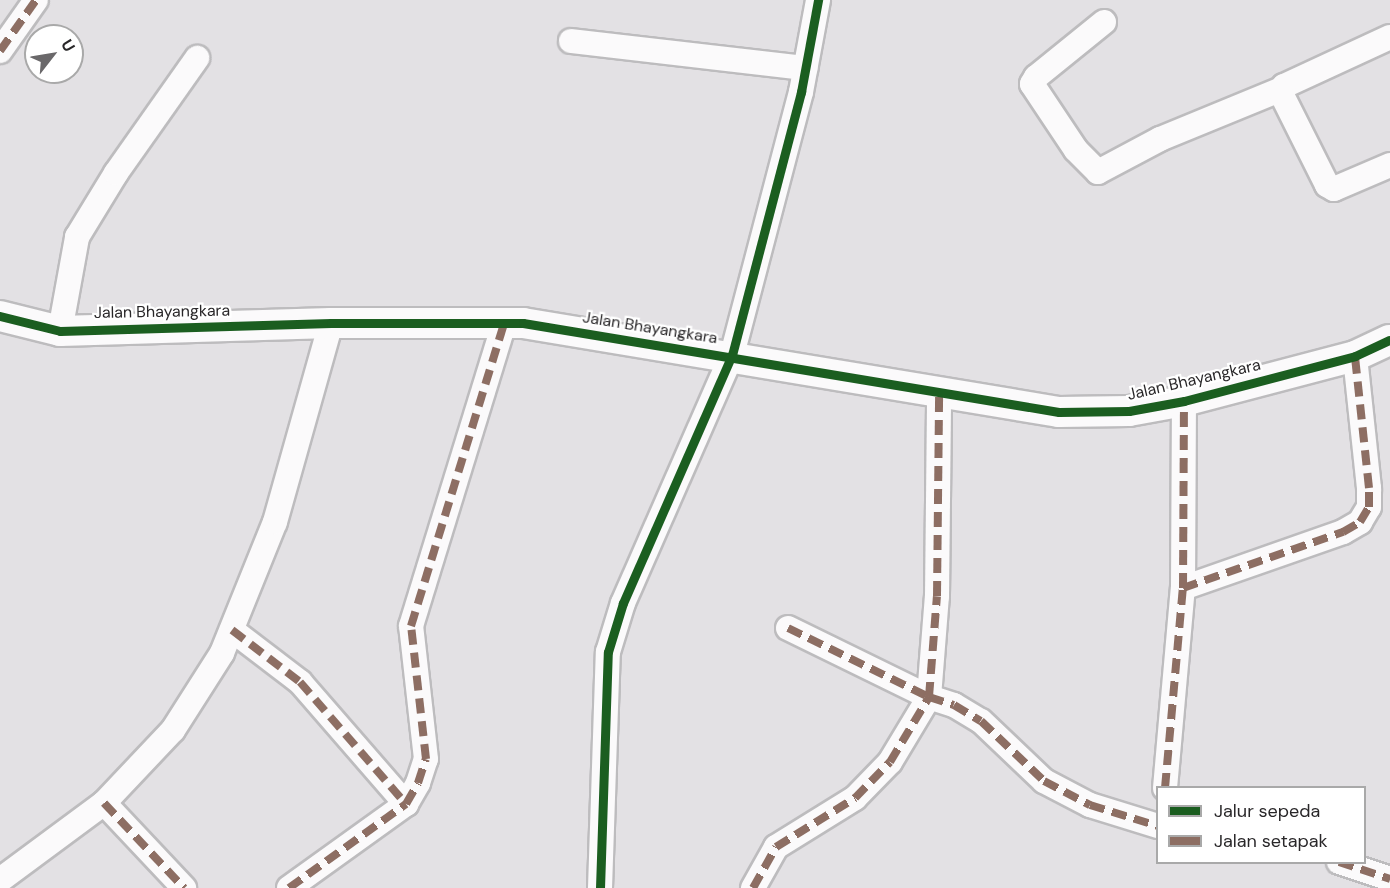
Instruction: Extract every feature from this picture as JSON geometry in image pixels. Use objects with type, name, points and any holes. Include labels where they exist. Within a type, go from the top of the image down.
[{"type":"street","points":[[0,51],[36,0]]},
{"type":"street","points":[[600,888],[608,652],[623,603],[732,356],[806,68],[818,0]]},
{"type":"street","points":[[1104,22],[1036,77],[1032,84],[1076,150],[1098,172],[1160,139],[1282,88],[1390,37]]},
{"type":"street","points":[[571,40],[806,68]]},
{"type":"street","points":[[60,331],[77,237],[116,173],[197,58]]},
{"type":"street","points":[[1282,88],[1283,99],[1327,185],[1340,188],[1390,165]]},
{"type":"street","name":"Jalan Bhayangkara","points":[[0,316],[60,331],[331,323],[504,323],[732,356],[1059,412],[1129,411],[1184,401],[1355,356],[1390,340]]},
{"type":"street","points":[[0,880],[104,803],[173,730],[232,630],[275,522],[331,323]]},
{"type":"street","points":[[289,888],[406,804],[426,759],[411,626],[504,323]]},
{"type":"street","points":[[1184,588],[1343,532],[1359,522],[1368,507],[1369,488],[1355,356]]},
{"type":"street","points":[[753,888],[776,847],[855,798],[890,762],[929,697],[938,596],[939,393]]},
{"type":"street","points":[[1165,786],[1184,588],[1184,401]]},
{"type":"street","points":[[788,628],[929,697],[954,705],[981,721],[1044,781],[1090,805],[1156,825]]},
{"type":"street","points":[[232,630],[300,682],[406,804]]},
{"type":"street","points":[[104,803],[184,888]]},
{"type":"street","points":[[1345,864],[1390,879]]},
{"type":"marked path","points":[[0,51],[36,0]]},
{"type":"marked path","points":[[289,888],[406,804],[418,783],[426,759],[411,626],[504,323]]},
{"type":"marked path","points":[[1183,588],[1343,532],[1360,522],[1369,507],[1369,488],[1355,356]]},
{"type":"marked path","points":[[753,888],[776,847],[855,798],[890,762],[929,697],[937,596],[939,393]]},
{"type":"marked path","points":[[1165,786],[1183,588],[1184,401]]},
{"type":"marked path","points":[[788,628],[929,697],[954,705],[981,721],[1044,781],[1090,805],[1156,825]]},
{"type":"marked path","points":[[232,630],[300,682],[406,804]]},
{"type":"marked path","points":[[104,803],[184,888]]},
{"type":"marked path","points":[[1345,864],[1390,879]]},
{"type":"cycle path","points":[[600,888],[608,652],[623,603],[732,355],[801,92],[818,0]]},
{"type":"cycle path","points":[[0,316],[60,331],[331,323],[523,323],[1059,412],[1129,411],[1184,401],[1355,356],[1390,340]]}]
